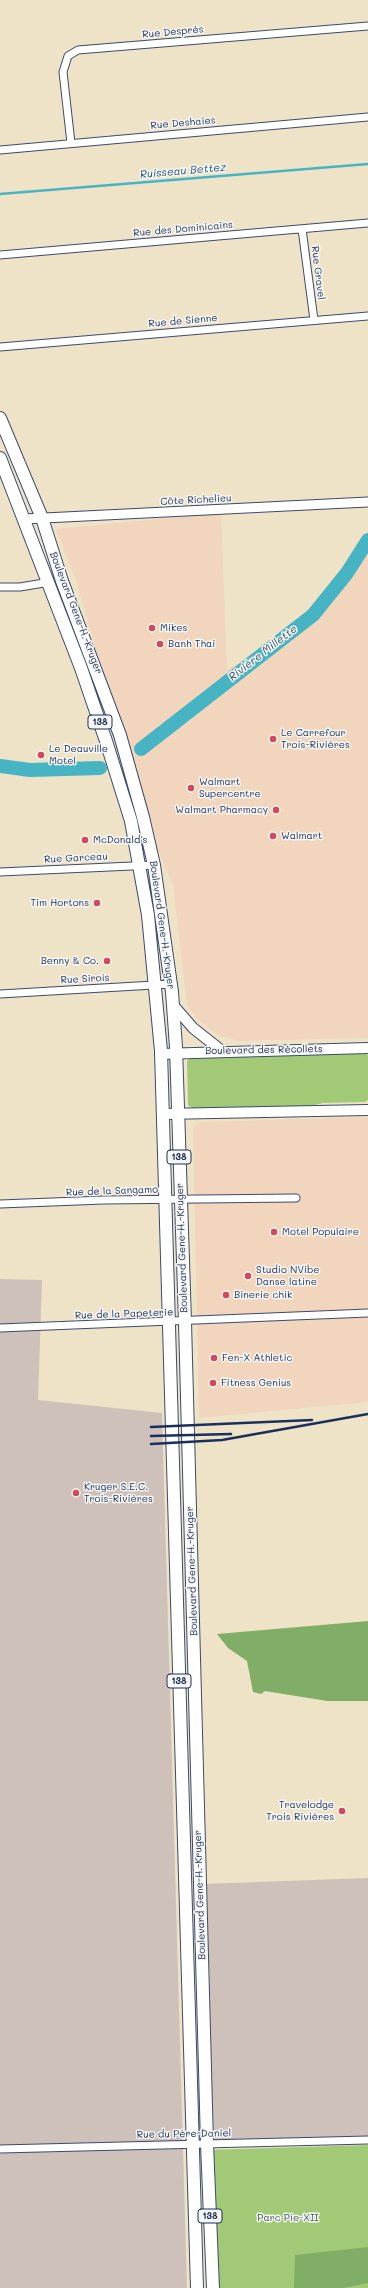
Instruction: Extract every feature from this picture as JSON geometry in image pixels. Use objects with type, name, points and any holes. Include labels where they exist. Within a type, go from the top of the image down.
[{"type":"main road","name":"Boulevard Gene-H.-Kruger","points":[[0,418],[42,518],[62,581],[120,735],[143,817],[154,865],[171,984],[176,1053],[185,1322],[207,2144],[213,2288]]},
{"type":"main road","name":"Boulevard Gene-H.-Kruger","points":[[0,458],[106,741],[131,821],[148,915],[155,986],[163,1114],[170,1323],[187,1985],[197,2288]]},
{"type":"main road","points":[[173,1005],[193,1028],[222,1051]]},
{"type":"main road","name":"Boulevard des Récollets","points":[[160,1054],[222,1051],[368,1048]]},
{"type":"main road","points":[[163,1114],[178,1115],[368,1110]]},
{"type":"street","name":"Rue Després","points":[[71,142],[63,72],[68,56],[78,50],[368,26]]},
{"type":"street","name":"Rue Deshaies","points":[[0,150],[71,142],[368,117]]},
{"type":"street","name":"Rue des Dominicains","points":[[0,255],[368,223]]},
{"type":"street","name":"Rue Gravel","points":[[302,229],[314,320]]},
{"type":"street","name":"Rue de Sienne","points":[[0,347],[368,316]]},
{"type":"street","name":"Côte Richelieu","points":[[24,519],[368,502]]},
{"type":"street","points":[[0,587],[20,587],[62,581]]},
{"type":"street","name":"Rue Garceau","points":[[0,872],[154,865]]},
{"type":"street","name":"Rue Sirois","points":[[0,994],[171,984]]},
{"type":"street","name":"Rue de la Sangamo","points":[[0,1204],[165,1199],[296,1198]]},
{"type":"street","name":"Rue de la Papeterie","points":[[0,1328],[170,1323],[368,1313]]},
{"type":"street","points":[[187,1985],[203,1985]]},
{"type":"street","name":"Rue du Père-Daniel","points":[[0,2149],[368,2140]]},
{"type":"shaded area","points":[[221,513],[227,669],[291,635],[368,533],[368,1038],[239,1041],[220,1036],[207,1027],[197,1019],[187,1005],[173,885],[144,818],[77,583],[56,529]]},
{"type":"shaded area","points":[[368,1117],[368,1402],[199,1418],[193,1127],[199,1122]]},
{"type":"shaded area","points":[[0,1279],[42,1280],[38,1400],[162,1413],[187,2288],[0,2288]]},
{"type":"shaded area","points":[[368,1878],[368,2136],[207,2143],[202,1884]]},
{"type":"green space","points":[[364,1053],[368,1055],[368,1100],[365,1102],[323,1103],[306,1107],[192,1108],[188,1105],[187,1061],[191,1057]]},
{"type":"green space","points":[[368,1621],[368,1701],[327,1701],[265,1691],[261,1694],[253,1692],[247,1661],[228,1648],[217,1634]]},
{"type":"green space","name":"Parc Pie-XII","points":[[368,2145],[368,2288],[209,2288],[206,2150]]},
{"type":"green space","points":[[368,2247],[368,2283],[344,2288],[294,2288],[295,2255]]},
{"type":"waterway","name":"Ruisseau Bettez","points":[[0,194],[368,164]]},
{"type":"waterway","name":"Rivière Millette","points":[[141,749],[313,615],[347,573],[368,540]]},
{"type":"waterway","name":"Rivière Millette","points":[[0,766],[30,770],[100,768]]},
{"type":"railway","points":[[151,1444],[222,1440],[368,1414]]},
{"type":"railway","points":[[151,1427],[312,1420]]},
{"type":"railway","points":[[151,1436],[231,1434]]},
{"type":"place","name":"Mikes","points":[[152,628]]},
{"type":"place","name":"Banh Thai","points":[[160,644]]},
{"type":"place","name":"Le Carrefour Trois-Rivières","points":[[273,739]]},
{"type":"place","name":"Le Deauville Motel","points":[[41,755]]},
{"type":"place","name":"Walmart Supercentre","points":[[191,788]]},
{"type":"place","name":"Walmart Pharmacy","points":[[276,810]]},
{"type":"place","name":"Walmart","points":[[273,836]]},
{"type":"place","name":"McDonald's","points":[[85,840]]},
{"type":"place","name":"Tim Hortons","points":[[97,903]]},
{"type":"place","name":"Benny & Co.","points":[[107,961]]},
{"type":"place","name":"Motel Populaire","points":[[274,1232]]},
{"type":"place","name":"Studio NVibe Danse latine","points":[[248,1276]]},
{"type":"place","name":"Binerie chik","points":[[226,1295]]},
{"type":"place","name":"Fen-X Athletic","points":[[214,1358]]},
{"type":"place","name":"Fitness Genius","points":[[213,1383]]},
{"type":"place","name":"Kruger S.E.C. Trois-Rivières","points":[[76,1493]]},
{"type":"place","name":"Travelodge Trois Rivières","points":[[342,1811]]}]
